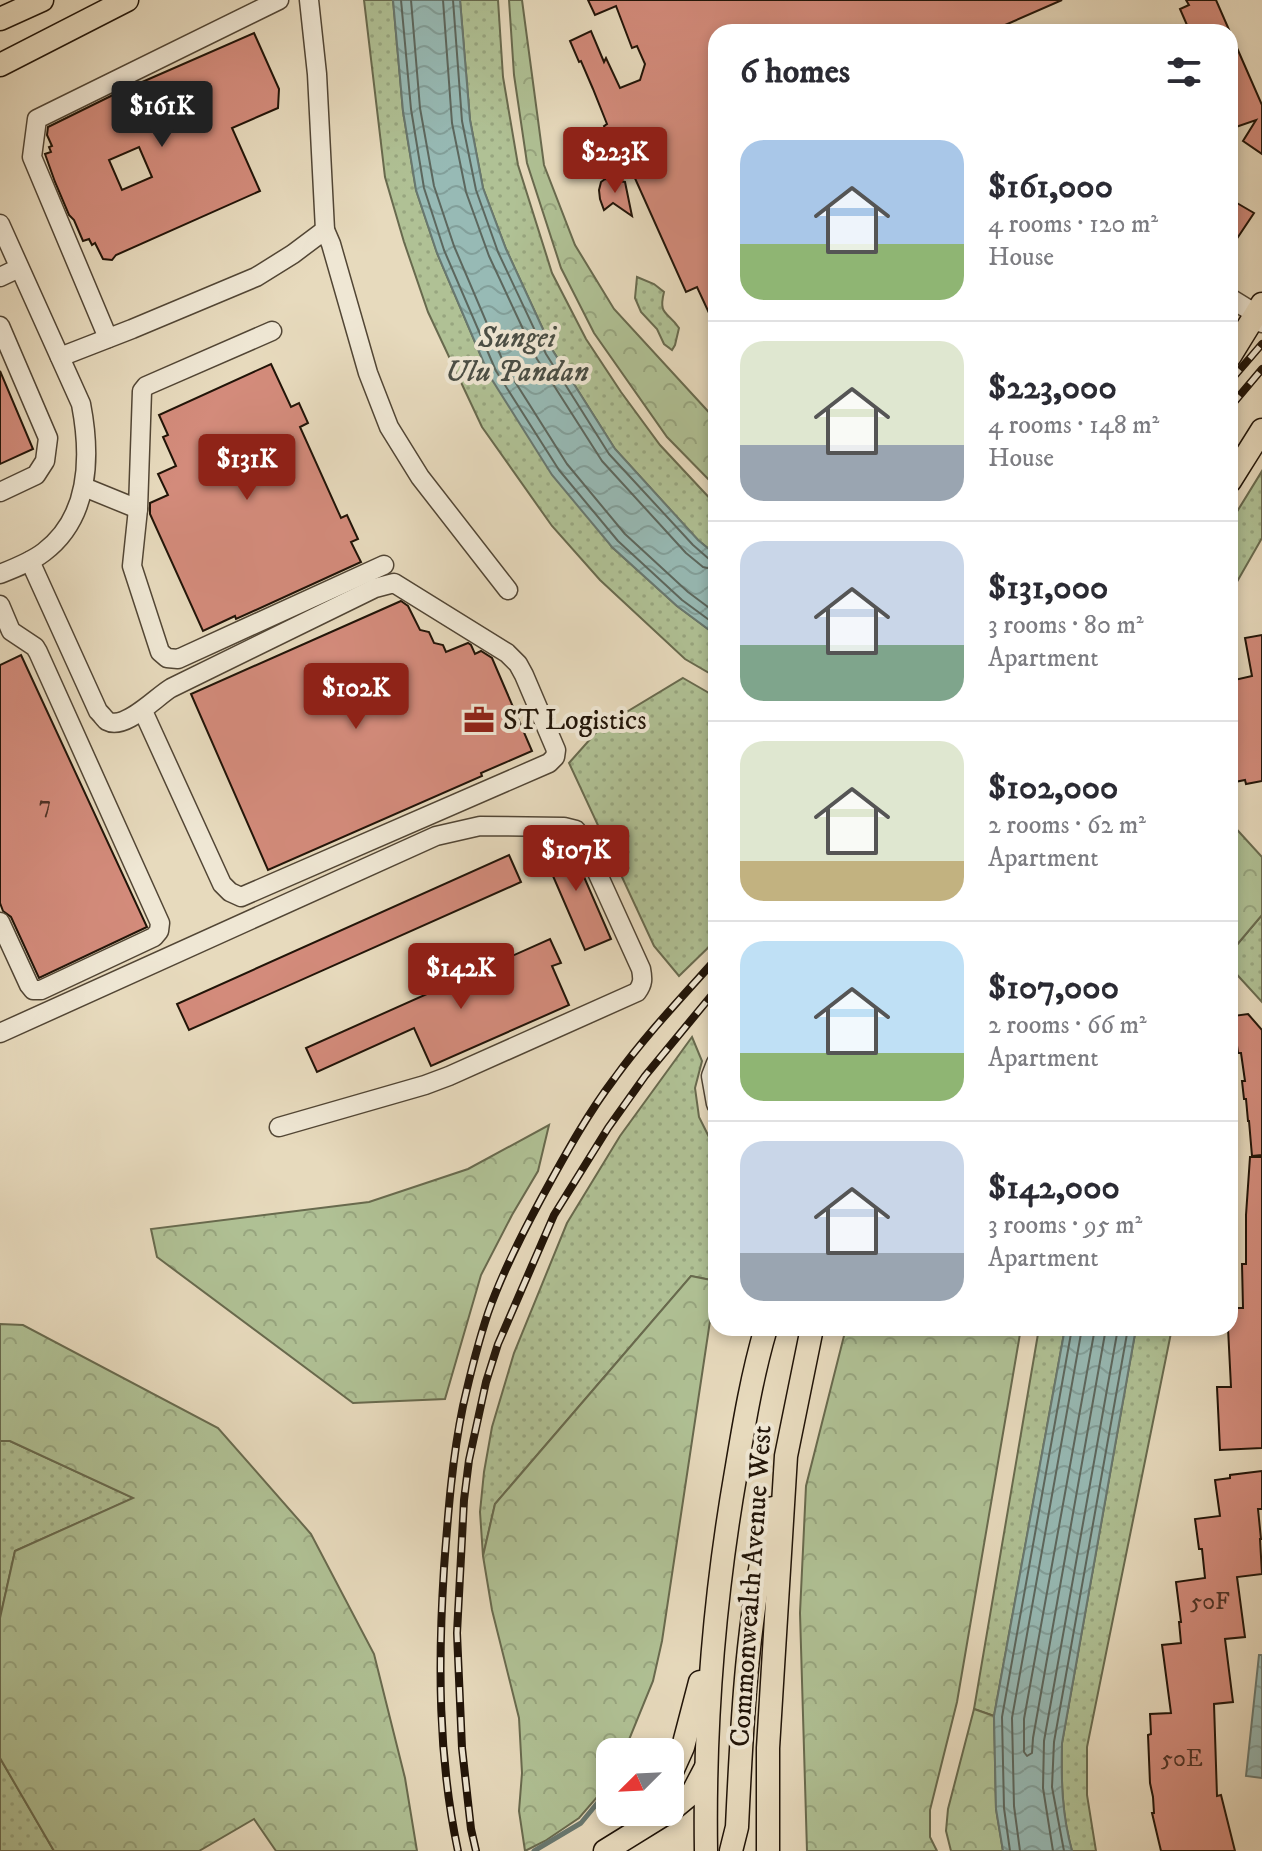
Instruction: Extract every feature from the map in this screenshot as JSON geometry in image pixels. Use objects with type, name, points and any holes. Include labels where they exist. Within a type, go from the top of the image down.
[{"type":"main road","points":[[0,19],[42,0]]},
{"type":"main road","points":[[0,65],[127,0]]},
{"type":"main road","points":[[1238,345],[1260,313]]},
{"type":"main road","points":[[1238,468],[1262,430]]},
{"type":"main road","name":"Commonwealth Avenue West","points":[[706,1851],[714,1626],[743,1431],[764,1336]]},
{"type":"main road","name":"Commonwealth Avenue West","points":[[768,1851],[768,1748],[786,1456],[810,1336]]},
{"type":"main road","points":[[731,1851],[737,1827],[746,1675],[762,1550],[786,1456]]},
{"type":"main road","points":[[684,1743],[714,1626]]},
{"type":"main road","points":[[684,1799],[693,1792],[707,1765]]},
{"type":"main road","points":[[597,1851],[629,1826]]},
{"type":"main road","points":[[605,1851],[645,1826]]},
{"type":"street","points":[[108,338],[32,157],[37,119],[279,0]]},
{"type":"street","points":[[309,0],[317,74],[325,230],[368,373],[389,427],[420,477],[508,590]]},
{"type":"street","points":[[0,224],[81,404],[87,459],[84,487],[72,519],[59,537],[45,552],[0,574]]},
{"type":"street","points":[[60,357],[256,277],[325,230]]},
{"type":"street","points":[[0,277],[19,268]]},
{"type":"street","points":[[1238,302],[1260,313]]},
{"type":"street","points":[[0,326],[48,438],[45,461],[36,475],[0,492]]},
{"type":"street","points":[[272,331],[143,389],[133,573],[160,652],[167,658],[178,659],[384,565]]},
{"type":"street","points":[[84,487],[138,509]]},
{"type":"street","points":[[30,561],[98,711],[111,723],[143,711],[171,688],[375,588],[394,583],[507,653],[518,664],[556,750],[555,757],[549,763],[241,897],[222,884],[143,711]]},
{"type":"street","points":[[0,605],[6,633],[35,647],[38,652],[160,923],[154,937],[41,990],[33,990],[0,922]]},
{"type":"street","points":[[0,1033],[436,836],[480,826],[564,827],[576,830],[641,969],[642,985],[637,992],[449,1076],[279,1127]]},
{"type":"green space","points":[[364,0],[393,0],[403,111],[416,190],[437,253],[489,375],[612,547],[677,606],[708,629],[708,672],[685,659],[600,580],[552,526],[482,427],[428,312],[385,177]]},
{"type":"green space","points":[[460,0],[498,0],[503,77],[518,165],[552,273],[586,339],[621,392],[660,445],[708,496],[708,548],[615,449],[553,351],[506,249],[483,188],[470,120]]},
{"type":"green space","points":[[509,0],[522,0],[544,165],[575,245],[614,309],[708,411],[708,479],[667,437],[594,333],[561,268],[527,163],[514,75]]},
{"type":"green space","points":[[637,277],[664,292],[663,309],[679,328],[672,350],[664,344],[657,329],[641,312],[635,298]]},
{"type":"green space","points":[[1262,471],[1262,538],[1238,580],[1238,510]]},
{"type":"green space","points":[[683,678],[708,692],[708,948],[679,976],[654,946],[569,763],[600,728]]},
{"type":"green space","points":[[1238,831],[1262,857],[1262,915],[1238,944]]},
{"type":"green space","points":[[1262,915],[1262,1002],[1238,976],[1238,944]]},
{"type":"green space","points":[[692,1037],[702,1061],[695,1088],[699,1117],[708,1135],[708,1279],[691,1276],[495,1504],[483,1556],[480,1512],[484,1472],[492,1427],[514,1353],[567,1223],[620,1136]]},
{"type":"green space","points":[[549,1125],[538,1171],[481,1275],[445,1399],[353,1403],[157,1257],[151,1229],[369,1202],[468,1169]]},
{"type":"green space","points":[[691,1276],[708,1279],[708,1334],[662,1641],[653,1681],[630,1738],[596,1738],[596,1798],[579,1818],[525,1851],[519,1811],[522,1773],[519,1718],[492,1610],[483,1556],[495,1504]]},
{"type":"green space","points":[[0,1324],[23,1325],[218,1428],[311,1534],[374,1654],[405,1778],[417,1851],[276,1851],[254,1819],[199,1851],[54,1851],[0,1758],[0,1618],[15,1551],[133,1498],[10,1441],[0,1441]]},
{"type":"green space","points":[[844,1336],[1020,1336],[957,1702],[930,1810],[930,1837],[937,1851],[807,1851],[800,1613],[806,1486]]},
{"type":"green space","points":[[1038,1336],[1064,1336],[994,1716],[974,1709]]},
{"type":"green space","points":[[1135,1336],[1170,1336],[1087,1747],[1087,1795],[1096,1851],[1072,1851],[1063,1798],[1062,1743]]},
{"type":"green space","points":[[0,1441],[10,1441],[134,1498],[15,1551],[0,1618]]},
{"type":"green space","points":[[974,1709],[994,1716],[996,1809],[1003,1851],[951,1851],[946,1831],[948,1809]]},
{"type":"green space","points":[[0,1758],[54,1851],[0,1851]]},
{"type":"water","name":"Sungei Ulu Pandan","points":[[393,0],[460,0],[470,120],[483,188],[506,249],[553,351],[615,449],[708,548],[708,629],[677,606],[612,547],[552,475],[489,375],[437,253],[416,190],[403,111]]},
{"type":"water","points":[[1064,1336],[1135,1336],[1062,1743],[1063,1798],[1072,1851],[1003,1851],[996,1809],[994,1716]]},
{"type":"water","points":[[1259,1655],[1262,1655],[1262,1778],[1246,1776]]},
{"type":"building","points":[[588,0],[1062,0],[1007,24],[708,24],[708,311],[697,287],[686,292],[625,156],[618,158],[593,89],[570,41],[591,31],[604,62],[606,58],[620,88],[640,80],[645,64],[637,46],[632,48],[616,6],[595,15]]},
{"type":"building","points":[[1186,0],[1216,0],[1226,24],[1187,24],[1180,9],[1189,5]]},
{"type":"building","points":[[254,33],[279,89],[278,108],[232,128],[260,191],[116,255],[112,260],[103,259],[95,243],[92,245],[89,239],[83,241],[69,215],[45,154],[51,152],[49,147],[52,146],[47,135],[48,127]],"holes":[[[139,147],[152,177],[122,190],[109,160]]]},
{"type":"building","points":[[1238,50],[1262,105],[1262,154],[1243,141],[1256,120],[1238,126]]},
{"type":"building","points":[[605,179],[625,182],[632,216],[613,203],[604,210],[599,190]]},
{"type":"building","points":[[1238,204],[1254,213],[1238,237]]},
{"type":"building","points":[[271,364],[291,407],[299,403],[308,423],[300,427],[341,518],[347,515],[358,539],[351,542],[361,562],[203,631],[150,514],[150,503],[168,495],[158,474],[176,466],[163,437],[168,435],[159,415]]},
{"type":"building","points":[[0,371],[33,449],[0,464]]},
{"type":"building","points":[[401,601],[408,606],[420,630],[429,632],[434,643],[443,645],[446,652],[468,643],[475,654],[481,651],[492,658],[532,751],[268,870],[191,694]]},
{"type":"building","points":[[1262,635],[1262,781],[1246,784],[1245,780],[1238,781],[1238,679],[1252,676],[1245,638]]},
{"type":"building","points":[[21,655],[147,927],[39,978],[11,917],[3,911],[0,903],[0,665]]},
{"type":"building","points":[[557,839],[568,840],[611,939],[585,950],[540,846]]},
{"type":"building","points":[[509,855],[521,882],[189,1030],[177,1004]]},
{"type":"building","points":[[550,939],[561,963],[552,966],[569,1005],[431,1066],[414,1028],[317,1072],[306,1048]]},
{"type":"building","points":[[1248,1014],[1262,1030],[1262,1155],[1252,1156],[1242,1081],[1245,1081],[1241,1053],[1238,1053],[1238,1015]]},
{"type":"building","points":[[1250,1157],[1262,1157],[1262,1448],[1220,1450],[1217,1387],[1231,1387],[1228,1336],[1238,1336],[1238,1308],[1243,1308],[1242,1264],[1246,1264]]},
{"type":"building","points":[[1262,1471],[1262,1509],[1258,1509],[1262,1574],[1237,1577],[1245,1637],[1225,1639],[1233,1702],[1214,1704],[1217,1796],[1221,1795],[1235,1851],[1161,1851],[1152,1813],[1148,1735],[1151,1734],[1150,1714],[1171,1713],[1162,1645],[1181,1643],[1176,1582],[1205,1578],[1195,1519],[1220,1516],[1215,1480]]},
{"type":"waterway","points":[[534,1851],[581,1823],[596,1805]]},
{"type":"railway","points":[[1238,372],[1262,344]]},
{"type":"railway","points":[[1238,398],[1262,369]]},
{"type":"railway","points":[[458,1851],[443,1745],[442,1604],[456,1446],[481,1336],[513,1254],[585,1122],[638,1048],[708,968]]},
{"type":"railway","points":[[476,1851],[462,1748],[457,1633],[464,1500],[469,1460],[486,1382],[498,1344],[554,1215],[608,1128],[645,1076],[708,1000]]},
{"type":"place","name":"ST Logistics","points":[[479,720]]}]
